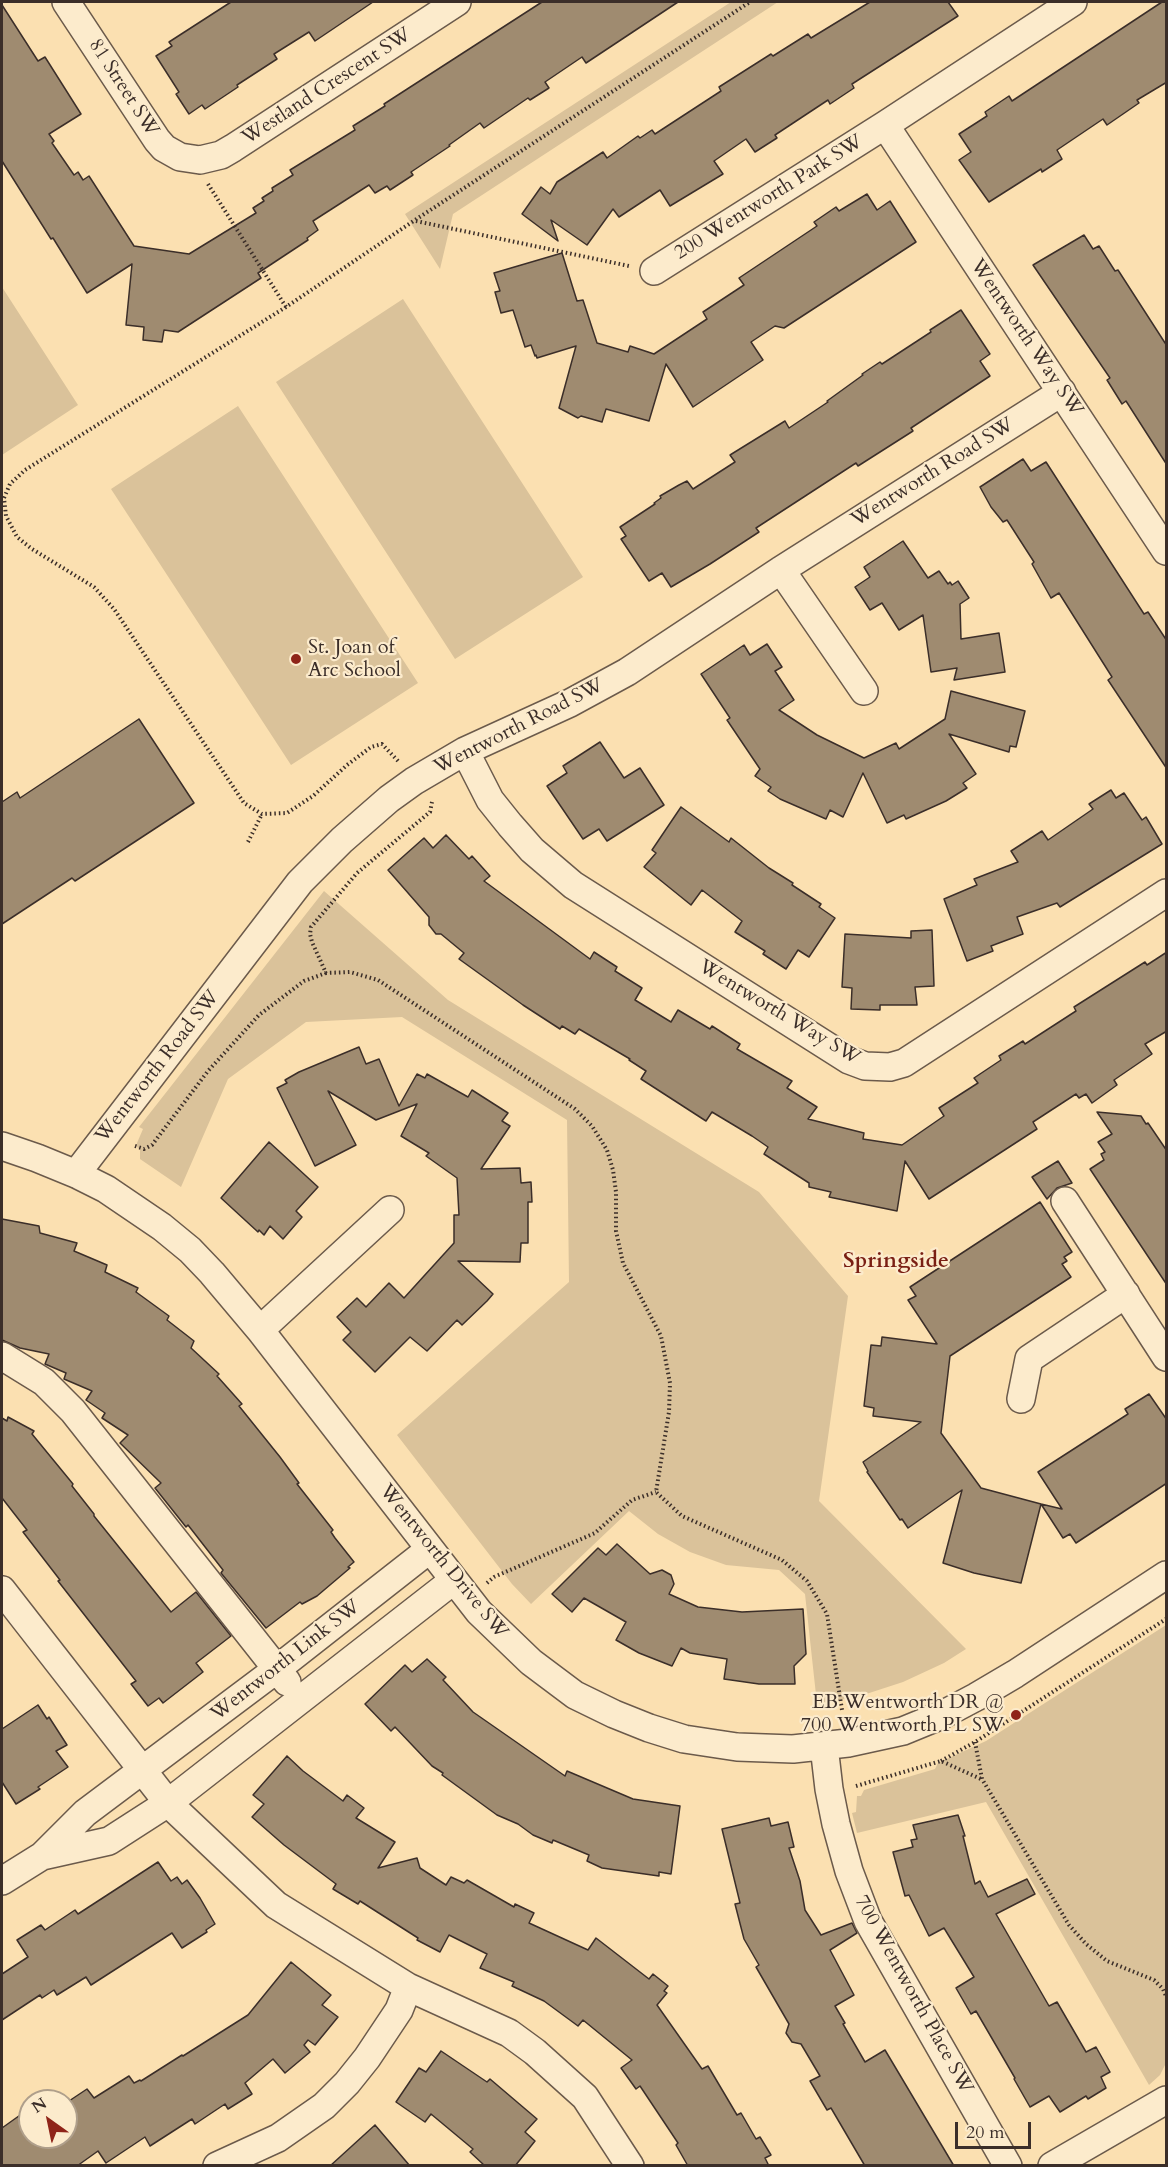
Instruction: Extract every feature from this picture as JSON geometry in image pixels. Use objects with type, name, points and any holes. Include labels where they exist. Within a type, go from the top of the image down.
[{"type":"street","name":"81 Street SW","points":[[66,2],[157,141],[180,158],[192,159]]},
{"type":"street","name":"Westland Crescent SW","points":[[192,159],[209,159],[221,155],[457,2]]},
{"type":"street","name":"200 Wentworth Park SW","points":[[654,271],[885,125],[1073,2]]},
{"type":"street","name":"Wentworth Way SW","points":[[885,125],[1167,551]]},
{"type":"street","name":"Wentworth Road SW","points":[[76,1174],[300,882],[354,829],[389,799],[414,781],[465,751],[610,682],[781,570],[1062,392]]},
{"type":"street","points":[[781,570],[864,691]]},
{"type":"street","name":"Wentworth Way SW","points":[[465,751],[490,800],[510,825],[532,850],[573,885],[849,1059],[865,1066],[890,1067],[904,1063],[1167,893]]},
{"type":"street","name":"Wentworth Drive SW","points":[[2,1146],[76,1174],[129,1205],[190,1250],[260,1330],[461,1589],[502,1635],[538,1668],[575,1695],[614,1714],[684,1739],[737,1748],[793,1749],[824,1746],[903,1731],[942,1715],[1016,1674],[1167,1575]]},
{"type":"street","points":[[1065,1201],[1167,1357]]},
{"type":"street","points":[[260,1330],[390,1210]]},
{"type":"street","points":[[1021,1399],[1029,1359],[1126,1294]]},
{"type":"street","points":[[2,1356],[44,1382],[73,1411],[300,1700]]},
{"type":"street","name":"Wentworth Link SW","points":[[42,1856],[85,1813],[277,1669],[430,1549]]},
{"type":"street","name":"Wentworth Link SW","points":[[42,1856],[109,1841],[168,1803],[300,1700],[461,1589]]},
{"type":"street","points":[[2,1590],[168,1803],[276,1905],[408,1987],[509,2032],[585,2097],[630,2166]]},
{"type":"street","name":"700 Wentworth Place SW","points":[[824,1746],[828,1789],[836,1824],[849,1871],[868,1921],[1008,2166]]},
{"type":"street","points":[[2,1881],[42,1856]]},
{"type":"street","points":[[217,2166],[278,2138],[324,2106],[367,2058],[399,2010],[408,1987]]},
{"type":"street","points":[[1052,2166],[1167,2100]]},
{"type":"path","points":[[397,760],[382,744],[371,747],[304,802],[287,813],[262,814],[244,803],[114,609],[94,587],[32,549],[17,537],[6,516],[4,498],[10,484],[26,470],[286,307],[415,220],[750,2]]},
{"type":"path","points":[[192,159],[286,307]]},
{"type":"path","points":[[415,220],[654,271]]},
{"type":"path","points":[[326,973],[312,942],[310,933],[312,927],[357,873],[430,812],[433,803]]},
{"type":"path","points":[[248,842],[262,814]]},
{"type":"path","points":[[135,1146],[144,1149],[152,1145],[208,1071],[259,1015],[304,981],[326,973],[350,972],[378,980],[575,1109],[592,1126],[607,1150],[616,1192],[615,1231],[623,1263],[661,1336],[670,1383],[669,1412],[656,1492]]},
{"type":"path","points":[[461,1589],[595,1533],[632,1500],[656,1492]]},
{"type":"path","points":[[656,1492],[682,1516],[782,1560],[807,1581],[827,1614],[842,1710]]},
{"type":"path","points":[[856,1786],[941,1761],[975,1742],[1167,1619]]},
{"type":"path","points":[[975,1742],[982,1779],[1069,1925],[1086,1944],[1107,1961],[1154,1980],[1167,1996]]},
{"type":"path","points":[[941,1761],[982,1779]]},
{"type":"shaded area","points":[[731,2],[778,2],[453,214],[440,269],[405,214]]},
{"type":"shaded area","points":[[2,287],[78,405],[2,455]]},
{"type":"shaded area","points":[[403,299],[583,577],[455,659],[276,382]]},
{"type":"shaded area","points":[[238,406],[418,683],[291,765],[111,489]]},
{"type":"shaded area","points":[[324,891],[448,1000],[759,1192],[848,1296],[819,1501],[966,1649],[944,1663],[903,1682],[860,1696],[817,1704],[805,1594],[779,1570],[726,1565],[690,1552],[658,1534],[629,1511],[531,1604],[512,1584],[397,1435],[569,1282],[567,1120],[402,1017],[306,1022],[228,1079],[181,1187],[140,1159],[140,1149],[137,1143],[143,1129],[139,1127]]},
{"type":"shaded area","points":[[1166,1625],[1166,2063],[1160,2075],[1149,2085],[986,1802],[857,1833],[852,1813],[856,1812],[857,1796],[861,1796],[864,1790],[935,1769],[938,1763],[986,1741]]},
{"type":"building","points":[[231,2],[373,2],[315,41],[309,32],[274,54],[277,59],[237,85],[238,87],[205,109],[202,105],[189,114],[176,94],[179,92],[156,56],[172,46],[169,42]]},
{"type":"building","points":[[542,2],[678,2],[586,63],[582,57],[545,82],[549,88],[530,100],[528,98],[484,128],[480,123],[411,172],[413,175],[390,190],[387,186],[375,193],[369,185],[313,221],[318,230],[307,238],[308,240],[258,273],[261,278],[178,332],[164,330],[162,342],[143,340],[144,327],[126,325],[132,264],[87,293],[2,161],[2,5],[38,61],[45,57],[81,114],[49,134],[54,141],[52,143],[74,175],[78,172],[83,180],[89,176],[134,246],[189,254],[256,213],[253,208],[264,201],[262,198],[273,191],[272,188],[293,175],[290,170],[355,130],[353,126],[385,106],[384,104]]},
{"type":"building","points":[[870,2],[948,2],[958,16],[852,84],[854,88],[830,104],[828,100],[775,135],[777,138],[755,152],[746,139],[714,161],[723,174],[670,206],[660,190],[619,217],[613,209],[587,245],[551,220],[558,241],[522,214],[541,187],[550,194],[557,182],[603,152],[607,158],[638,136],[640,138],[652,130],[655,134],[721,91],[719,87],[771,54],[773,56],[808,34],[811,38]]},
{"type":"building","points":[[1162,2],[1167,2],[1167,82],[1137,100],[1139,103],[1107,125],[1103,119],[1057,150],[1062,159],[1042,172],[1041,169],[989,202],[959,160],[971,152],[959,134],[987,116],[985,112],[1009,96],[1012,101]]},
{"type":"building","points":[[867,194],[877,210],[890,201],[916,242],[784,328],[775,326],[751,342],[763,360],[693,407],[666,364],[649,421],[606,409],[602,422],[581,416],[578,418],[559,408],[576,346],[537,358],[531,345],[525,347],[513,310],[501,313],[495,292],[500,291],[494,273],[562,253],[577,301],[583,300],[597,343],[628,352],[630,346],[654,354],[707,319],[703,312],[744,285],[739,278],[817,226],[814,222],[836,207],[839,211]]},
{"type":"building","points":[[1084,235],[1093,249],[1099,246],[1115,271],[1118,270],[1167,346],[1167,465],[1126,401],[1122,404],[1107,380],[1110,378],[1033,265]]},
{"type":"building","points":[[961,310],[990,354],[980,361],[990,376],[911,428],[913,431],[858,466],[856,463],[756,528],[759,532],[710,564],[671,587],[662,573],[649,581],[621,539],[626,536],[620,527],[655,504],[661,498],[660,496],[679,485],[687,481],[693,489],[735,462],[730,455],[785,421],[789,428],[828,402],[862,374],[880,362],[882,364]]},
{"type":"building","points":[[1023,459],[1031,471],[1046,462],[1144,614],[1148,612],[1167,641],[1167,769],[1108,680],[1112,677],[1059,593],[1051,598],[1032,564],[1034,562],[1007,520],[1003,522],[991,507],[980,487]]},
{"type":"building","points":[[903,541],[928,578],[939,571],[948,584],[950,582],[952,585],[958,581],[969,598],[960,604],[961,639],[999,633],[1005,672],[954,680],[957,668],[931,672],[923,615],[899,630],[882,603],[870,610],[855,587],[870,577],[864,567]]},
{"type":"building","points":[[767,644],[782,667],[775,671],[794,700],[779,710],[817,735],[864,758],[896,743],[899,749],[945,719],[951,691],[1025,711],[1016,747],[1010,746],[1009,752],[949,734],[976,774],[963,783],[967,788],[946,801],[906,819],[904,815],[887,823],[863,773],[843,817],[830,810],[826,819],[780,799],[768,791],[771,787],[755,776],[760,769],[727,720],[730,718],[701,674],[744,645],[750,655]]},
{"type":"building","points":[[139,719],[194,803],[75,881],[72,878],[2,924],[2,802],[17,792],[20,798]]},
{"type":"building","points":[[600,742],[624,778],[640,768],[664,805],[607,841],[599,829],[583,839],[547,786],[567,773],[563,766]]},
{"type":"building","points":[[1111,790],[1116,798],[1124,793],[1142,820],[1146,817],[1162,844],[1060,907],[1057,903],[1017,917],[1023,934],[991,946],[993,951],[967,961],[944,899],[977,885],[974,879],[1018,862],[1011,851],[1042,831],[1048,840],[1093,809],[1089,804]]},
{"type":"building","points":[[681,807],[729,842],[731,838],[769,868],[793,883],[792,885],[821,904],[819,907],[835,918],[809,957],[798,950],[786,969],[763,954],[765,951],[735,932],[742,921],[702,890],[691,905],[644,867],[656,853],[652,850]]},
{"type":"building","points":[[446,835],[469,859],[472,856],[490,876],[484,881],[590,959],[594,952],[617,967],[615,971],[642,988],[635,1000],[671,1022],[678,1010],[710,1029],[712,1026],[740,1044],[737,1049],[792,1081],[787,1088],[817,1107],[808,1119],[864,1133],[863,1139],[902,1145],[944,1116],[939,1108],[978,1083],[974,1078],[1001,1060],[999,1056],[1023,1041],[1025,1044],[1076,1011],[1074,1007],[1145,962],[1147,965],[1167,952],[1167,1031],[1145,1044],[1152,1054],[1114,1080],[1117,1085],[1092,1103],[1086,1094],[1079,1098],[1076,1094],[1033,1122],[1037,1129],[929,1199],[905,1161],[897,1211],[829,1197],[831,1192],[809,1187],[809,1183],[764,1154],[768,1147],[752,1136],[712,1112],[706,1121],[641,1079],[646,1071],[630,1059],[579,1029],[575,1034],[562,1026],[560,1029],[459,959],[464,953],[441,934],[436,934],[429,925],[429,917],[388,870],[424,838],[433,848]]},
{"type":"building","points":[[932,930],[934,986],[915,987],[917,1005],[880,1005],[880,1010],[851,1009],[852,988],[842,987],[845,934],[911,938],[911,931]]},
{"type":"building","points":[[359,1047],[366,1064],[379,1059],[399,1106],[417,1074],[425,1078],[427,1074],[468,1097],[472,1090],[508,1113],[502,1121],[510,1126],[481,1169],[520,1168],[521,1183],[531,1182],[532,1202],[528,1202],[528,1243],[521,1243],[520,1262],[458,1261],[493,1294],[487,1301],[462,1325],[457,1320],[427,1351],[410,1337],[375,1372],[343,1340],[351,1332],[337,1317],[357,1298],[366,1307],[389,1283],[404,1298],[454,1243],[454,1215],[459,1215],[457,1178],[426,1156],[429,1153],[401,1136],[417,1104],[376,1120],[328,1091],[356,1145],[315,1166],[277,1088],[287,1083],[285,1080],[299,1072]]},
{"type":"building","points":[[1097,1112],[1141,1116],[1167,1151],[1167,1285],[1090,1169],[1104,1160],[1101,1154],[1105,1152],[1098,1142],[1112,1134]]},
{"type":"building","points":[[269,1142],[318,1187],[296,1211],[302,1217],[283,1239],[270,1226],[264,1235],[259,1230],[258,1232],[221,1198]]},
{"type":"building","points":[[1058,1161],[1072,1183],[1057,1188],[1047,1199],[1032,1177]]},
{"type":"building","points":[[1040,1202],[1072,1252],[1064,1257],[1067,1261],[1062,1264],[1071,1277],[950,1356],[941,1433],[981,1488],[1041,1504],[1021,1583],[974,1573],[943,1563],[962,1490],[908,1528],[902,1519],[900,1520],[867,1472],[863,1462],[921,1422],[873,1416],[874,1408],[864,1406],[871,1345],[881,1346],[882,1337],[937,1344],[908,1300],[916,1296],[910,1287]]},
{"type":"building","points":[[2,1219],[39,1226],[40,1233],[77,1243],[74,1251],[107,1265],[105,1272],[138,1288],[136,1292],[169,1316],[167,1320],[194,1341],[191,1348],[219,1374],[217,1376],[242,1404],[239,1406],[280,1457],[299,1483],[297,1484],[333,1530],[331,1532],[354,1562],[348,1567],[350,1568],[317,1596],[302,1604],[300,1602],[266,1628],[221,1573],[223,1570],[188,1525],[186,1527],[155,1488],[161,1483],[120,1443],[128,1435],[102,1418],[105,1413],[86,1400],[92,1391],[64,1379],[66,1373],[45,1364],[49,1354],[20,1348],[2,1340]]},
{"type":"building","points":[[1149,1394],[1167,1420],[1167,1483],[1076,1543],[1070,1534],[1063,1538],[1041,1504],[1062,1509],[1038,1472],[1128,1414],[1125,1409]]},
{"type":"building","points":[[8,1417],[34,1431],[32,1434],[73,1484],[72,1486],[94,1516],[171,1612],[196,1592],[231,1636],[196,1663],[203,1672],[163,1703],[159,1698],[148,1706],[131,1684],[136,1681],[58,1581],[60,1580],[23,1532],[27,1530],[2,1498],[2,1418],[7,1421]]},
{"type":"building","points":[[617,1544],[650,1574],[662,1570],[671,1575],[674,1584],[669,1594],[698,1607],[742,1612],[803,1609],[806,1654],[794,1666],[795,1684],[759,1684],[724,1679],[727,1659],[690,1653],[681,1648],[672,1666],[639,1653],[616,1640],[626,1622],[584,1598],[572,1612],[552,1594],[598,1548],[606,1555]]},
{"type":"building","points":[[427,1659],[446,1677],[443,1680],[473,1712],[565,1776],[567,1771],[633,1799],[680,1806],[671,1874],[659,1872],[659,1876],[602,1868],[587,1861],[589,1855],[553,1840],[552,1843],[533,1835],[518,1824],[497,1815],[442,1775],[443,1773],[432,1766],[395,1727],[391,1731],[365,1704],[405,1665],[412,1672]]},
{"type":"building","points":[[38,1705],[47,1719],[49,1717],[67,1745],[56,1751],[68,1767],[16,1804],[2,1782],[2,1729]]},
{"type":"building","points":[[287,1756],[343,1801],[347,1795],[364,1808],[356,1818],[395,1842],[378,1868],[417,1858],[420,1868],[446,1885],[451,1877],[464,1883],[467,1880],[514,1907],[515,1904],[534,1913],[529,1923],[588,1950],[596,1938],[649,1979],[653,1974],[668,1986],[664,1991],[667,1993],[657,2005],[702,2069],[708,2066],[737,2115],[741,2113],[756,2139],[760,2137],[771,2155],[765,2158],[769,2166],[688,2166],[676,2145],[678,2143],[640,2086],[636,2089],[621,2068],[632,2060],[583,2020],[578,2026],[544,2001],[512,1986],[514,1982],[480,1968],[487,1954],[449,1935],[440,1952],[417,1940],[418,1938],[360,1901],[358,1904],[333,1889],[336,1884],[284,1845],[252,1817],[264,1804],[253,1795]]},
{"type":"building","points":[[958,1815],[975,1884],[980,1881],[988,1897],[1027,1879],[1035,1894],[996,1914],[1049,2006],[1057,2002],[1086,2052],[1096,2047],[1110,2072],[1101,2077],[1106,2088],[1088,2099],[1086,2096],[1060,2112],[1049,2096],[1030,2107],[976,2011],[971,2014],[956,1988],[974,1977],[944,1928],[929,1936],[909,1895],[905,1896],[893,1852],[913,1847],[911,1840],[917,1839],[913,1825]]},
{"type":"building","points":[[769,1818],[771,1826],[788,1822],[794,1847],[789,1848],[800,1881],[805,1910],[821,1935],[852,1923],[857,1933],[830,1950],[854,1995],[835,2006],[845,2023],[843,2024],[865,2062],[885,2050],[954,2166],[865,2166],[831,2108],[827,2110],[810,2081],[820,2076],[801,2044],[792,2042],[786,2033],[789,2024],[756,1967],[759,1965],[744,1939],[735,1904],[740,1903],[722,1829]]},
{"type":"building","points":[[158,1862],[171,1881],[177,1877],[182,1884],[187,1880],[215,1924],[182,1948],[172,1933],[91,1985],[86,1977],[57,1995],[54,1990],[42,1998],[40,1995],[2,2020],[2,1974],[28,1957],[17,1940],[41,1925],[45,1930],[75,1910],[78,1914]]},
{"type":"building","points":[[291,1962],[331,1995],[322,2005],[338,2017],[315,2045],[308,2040],[304,2045],[310,2052],[285,2073],[273,2059],[245,2083],[252,2094],[228,2109],[225,2104],[195,2124],[192,2119],[150,2146],[145,2137],[106,2163],[98,2151],[77,2166],[2,2166],[2,2128],[18,2117],[18,2149],[78,2149],[78,2095],[87,2089],[94,2098],[129,2076],[134,2083],[141,2081],[248,2015]]},
{"type":"building","points":[[441,2051],[487,2082],[490,2079],[537,2119],[525,2132],[535,2141],[515,2166],[485,2166],[470,2152],[473,2149],[431,2114],[425,2122],[396,2102],[419,2068],[426,2072]]},
{"type":"building","points":[[375,2125],[410,2166],[330,2166]]},
{"type":"place","name":"St. Joan of Arc School","points":[[296,659]]},
{"type":"place","name":"EB Wentworth DR @ 700 Wentworth PL SW","points":[[1016,1715]]},
{"type":"district","name":"Springside","points":[[896,1262]]}]
